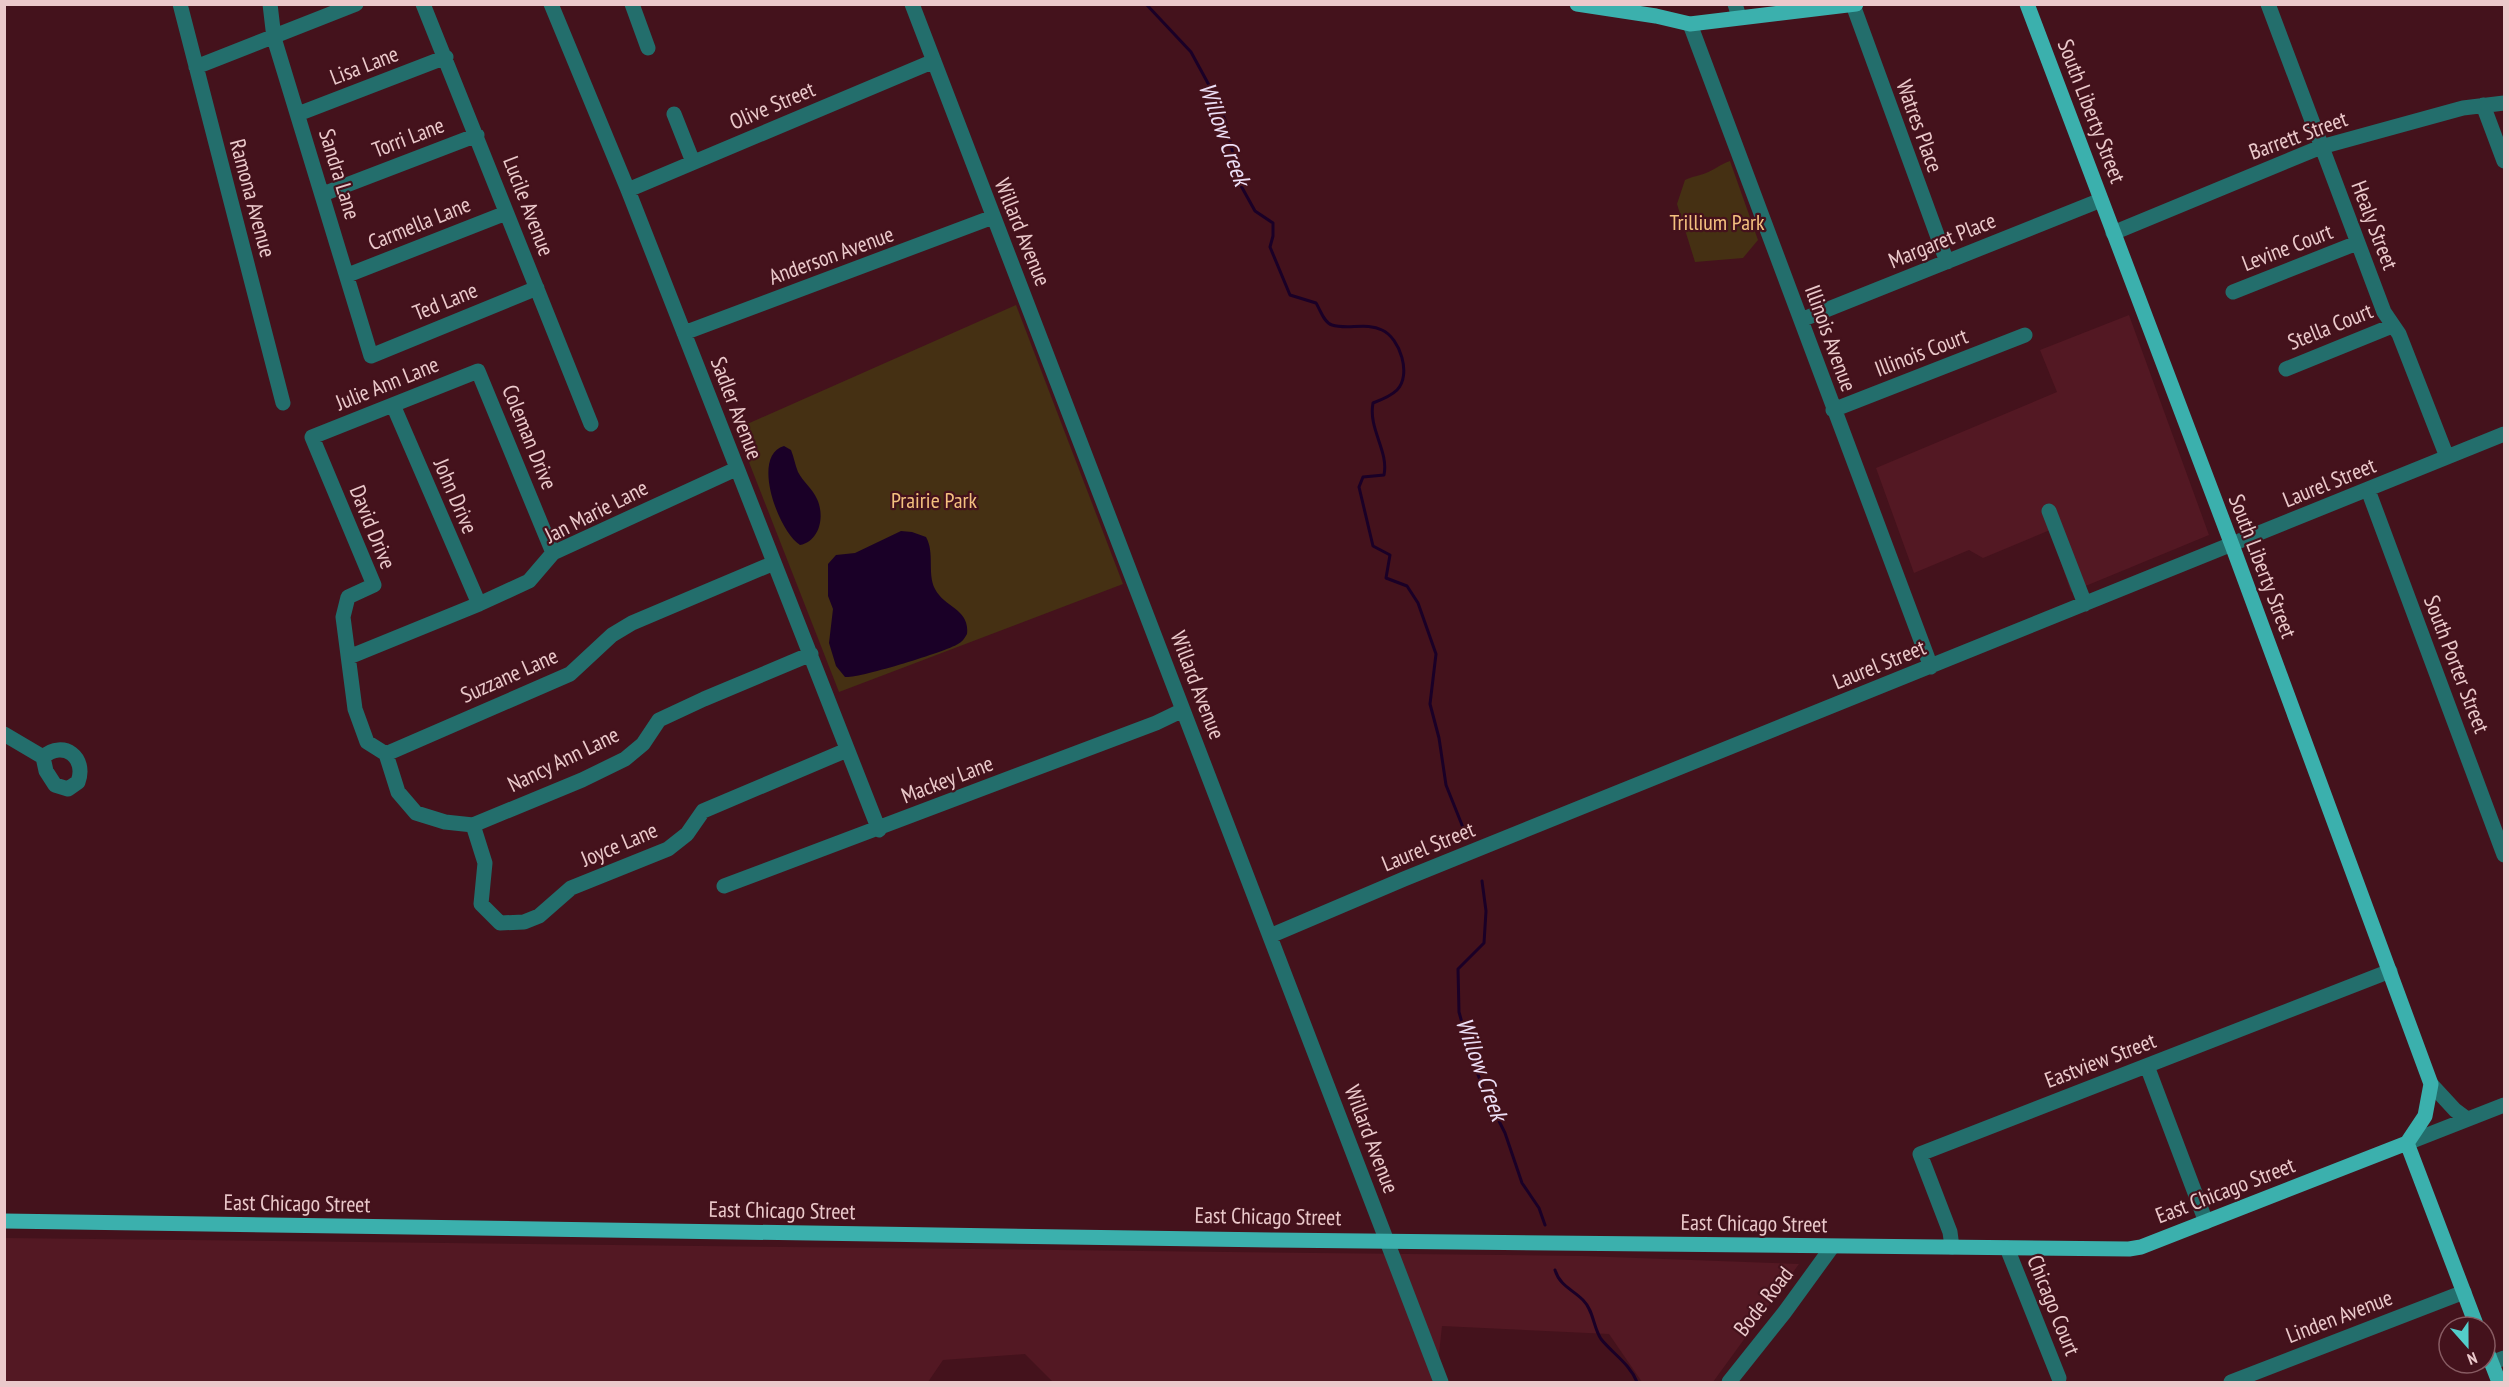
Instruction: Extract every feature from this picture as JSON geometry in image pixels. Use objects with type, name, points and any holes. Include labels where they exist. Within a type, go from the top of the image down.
[{"type":"main road","points":[[1577,4],[1646,14],[1690,24],[1737,11],[1855,5]]},
{"type":"main road","name":"South Liberty Street","points":[[2027,4],[2232,545],[2431,1084]]},
{"type":"main road","points":[[2431,1084],[2425,1116],[2408,1143],[2473,1315]]},
{"type":"main road","name":"East Chicago Street","points":[[4,1221],[2135,1249],[2408,1143]]},
{"type":"main road","points":[[2498,1360],[2499,1383]]},
{"type":"street","name":"Ramona Avenue","points":[[180,4],[283,403]]},
{"type":"street","name":"Sandra Lane","points":[[270,4],[274,38],[371,356]]},
{"type":"street","points":[[196,67],[356,4]]},
{"type":"street","name":"Lucile Avenue","points":[[423,4],[591,424]]},
{"type":"street","name":"Sadler Avenue","points":[[551,4],[628,190],[879,830]]},
{"type":"street","points":[[632,4],[648,48]]},
{"type":"street","name":"Willard Avenue","points":[[912,4],[1442,1383]]},
{"type":"street","name":"Healy Street","points":[[2268,4],[2384,312],[2399,334],[2447,457]]},
{"type":"street","name":"Watres Place","points":[[1855,5],[1947,262]]},
{"type":"street","name":"Illinois Avenue","points":[[1690,24],[1931,668]]},
{"type":"street","name":"Lisa Lane","points":[[298,114],[446,57]]},
{"type":"street","name":"Olive Street","points":[[628,190],[934,61]]},
{"type":"street","name":"Barrett Street","points":[[2114,233],[2321,147],[2463,108],[2505,103]]},
{"type":"street","points":[[2483,105],[2505,161]]},
{"type":"street","points":[[674,114],[693,162]]},
{"type":"street","name":"Torri Lane","points":[[322,194],[477,135]]},
{"type":"street","name":"Margaret Place","points":[[1801,320],[2101,200]]},
{"type":"street","name":"Carmella Lane","points":[[348,275],[506,213]]},
{"type":"street","name":"Anderson Avenue","points":[[684,333],[993,217]]},
{"type":"street","name":"Levine Court","points":[[2232,292],[2357,243]]},
{"type":"street","name":"Ted Lane","points":[[371,356],[537,288]]},
{"type":"street","name":"Stella Court","points":[[2286,369],[2392,326]]},
{"type":"street","name":"Illinois Court","points":[[1833,410],[2025,335]]},
{"type":"street","name":"Julie Ann Lane","points":[[312,437],[478,371]]},
{"type":"street","name":"Coleman Drive","points":[[478,371],[553,553]]},
{"type":"street","name":"John Drive","points":[[393,405],[478,604]]},
{"type":"street","name":"Laurel Street","points":[[1270,936],[1404,879],[1931,668],[2505,434]]},
{"type":"street","name":"David Drive","points":[[312,437],[374,585],[348,597],[343,617],[349,657]]},
{"type":"street","name":"Jan Marie Lane","points":[[349,657],[529,581],[553,553],[736,469]]},
{"type":"street","name":"South Porter Street","points":[[2368,490],[2505,855]]},
{"type":"street","points":[[2049,511],[2085,604]]},
{"type":"street","name":"Suzzane Lane","points":[[386,754],[570,674],[612,635],[632,623],[774,563]]},
{"type":"street","name":"Nancy Ann Lane","points":[[386,754],[398,792],[416,813],[445,822],[473,825],[582,780],[625,759],[643,744],[659,720],[811,654]]},
{"type":"street","points":[[349,657],[355,709],[367,742],[386,754]]},
{"type":"street","name":"Mackey Lane","points":[[724,886],[879,830],[1156,723],[1183,710]]},
{"type":"street","points":[[4,734],[43,757]]},
{"type":"street","name":"Joyce Lane","points":[[473,825],[485,863],[481,904],[500,923],[524,922],[538,916],[571,888],[668,849],[687,834],[703,811],[847,750]]},
{"type":"street","name":"Eastview Street","points":[[1952,1247],[1947,1224],[1920,1154],[2390,970]]},
{"type":"street","points":[[2147,1066],[2206,1222]]},
{"type":"street","points":[[2431,1084],[2455,1110],[2467,1119]]},
{"type":"street","name":"East Chicago Street","points":[[2408,1143],[2505,1105]]},
{"type":"street","name":"Bode Road","points":[[1729,1383],[1784,1313],[1832,1246]]},
{"type":"street","name":"Chicago Court","points":[[2007,1248],[2059,1378]]},
{"type":"street","name":"Linden Avenue","points":[[2230,1383],[2464,1292]]},
{"type":"shaded area","points":[[2129,315],[2209,535],[2071,592],[2050,530],[1983,558],[1969,550],[1914,573],[1876,468],[2057,392],[2040,350]]},
{"type":"shaded area","points":[[784,446],[791,450],[798,472],[815,495],[821,513],[816,533],[807,543],[800,545],[784,525],[771,494],[769,464],[774,453]]},
{"type":"shaded area","points":[[901,531],[926,537],[929,543],[931,576],[935,589],[965,619],[967,634],[959,643],[937,653],[883,670],[845,677],[836,666],[829,643],[833,609],[828,596],[828,564],[836,555],[855,553]]},
{"type":"shaded area","points":[[5,1238],[1583,1256],[1799,1264],[1713,1382],[1642,1382],[1609,1334],[1442,1326],[1436,1382],[1053,1382],[1025,1354],[943,1360],[928,1382],[5,1382]]},
{"type":"green space","name":"Trillium Park","points":[[1730,161],[1758,240],[1743,258],[1695,262],[1677,204],[1685,180]]},
{"type":"green space","name":"Prairie Park","points":[[1016,305],[1123,584],[839,692],[736,429]]},
{"type":"waterway","name":"Willow Creek","points":[[1146,4],[1191,52],[1216,98],[1225,120],[1240,184],[1255,211],[1273,223],[1270,247],[1290,295],[1316,303],[1329,324],[1382,330],[1388,334],[1399,349],[1404,367],[1401,383],[1392,394],[1373,403],[1373,422],[1384,457],[1384,475],[1363,477],[1359,487],[1373,546],[1390,555],[1386,578],[1407,586],[1418,603],[1436,654],[1430,704],[1439,738],[1446,785],[1466,835]]},
{"type":"waterway","name":"Willow Creek","points":[[1482,881],[1486,911],[1484,943],[1458,969],[1459,1012],[1472,1059],[1485,1093],[1505,1133],[1522,1183],[1539,1208],[1545,1225]]},
{"type":"waterway","name":"Willow Creek","points":[[1555,1270],[1563,1284],[1587,1304],[1601,1339],[1626,1364],[1637,1382]]}]
